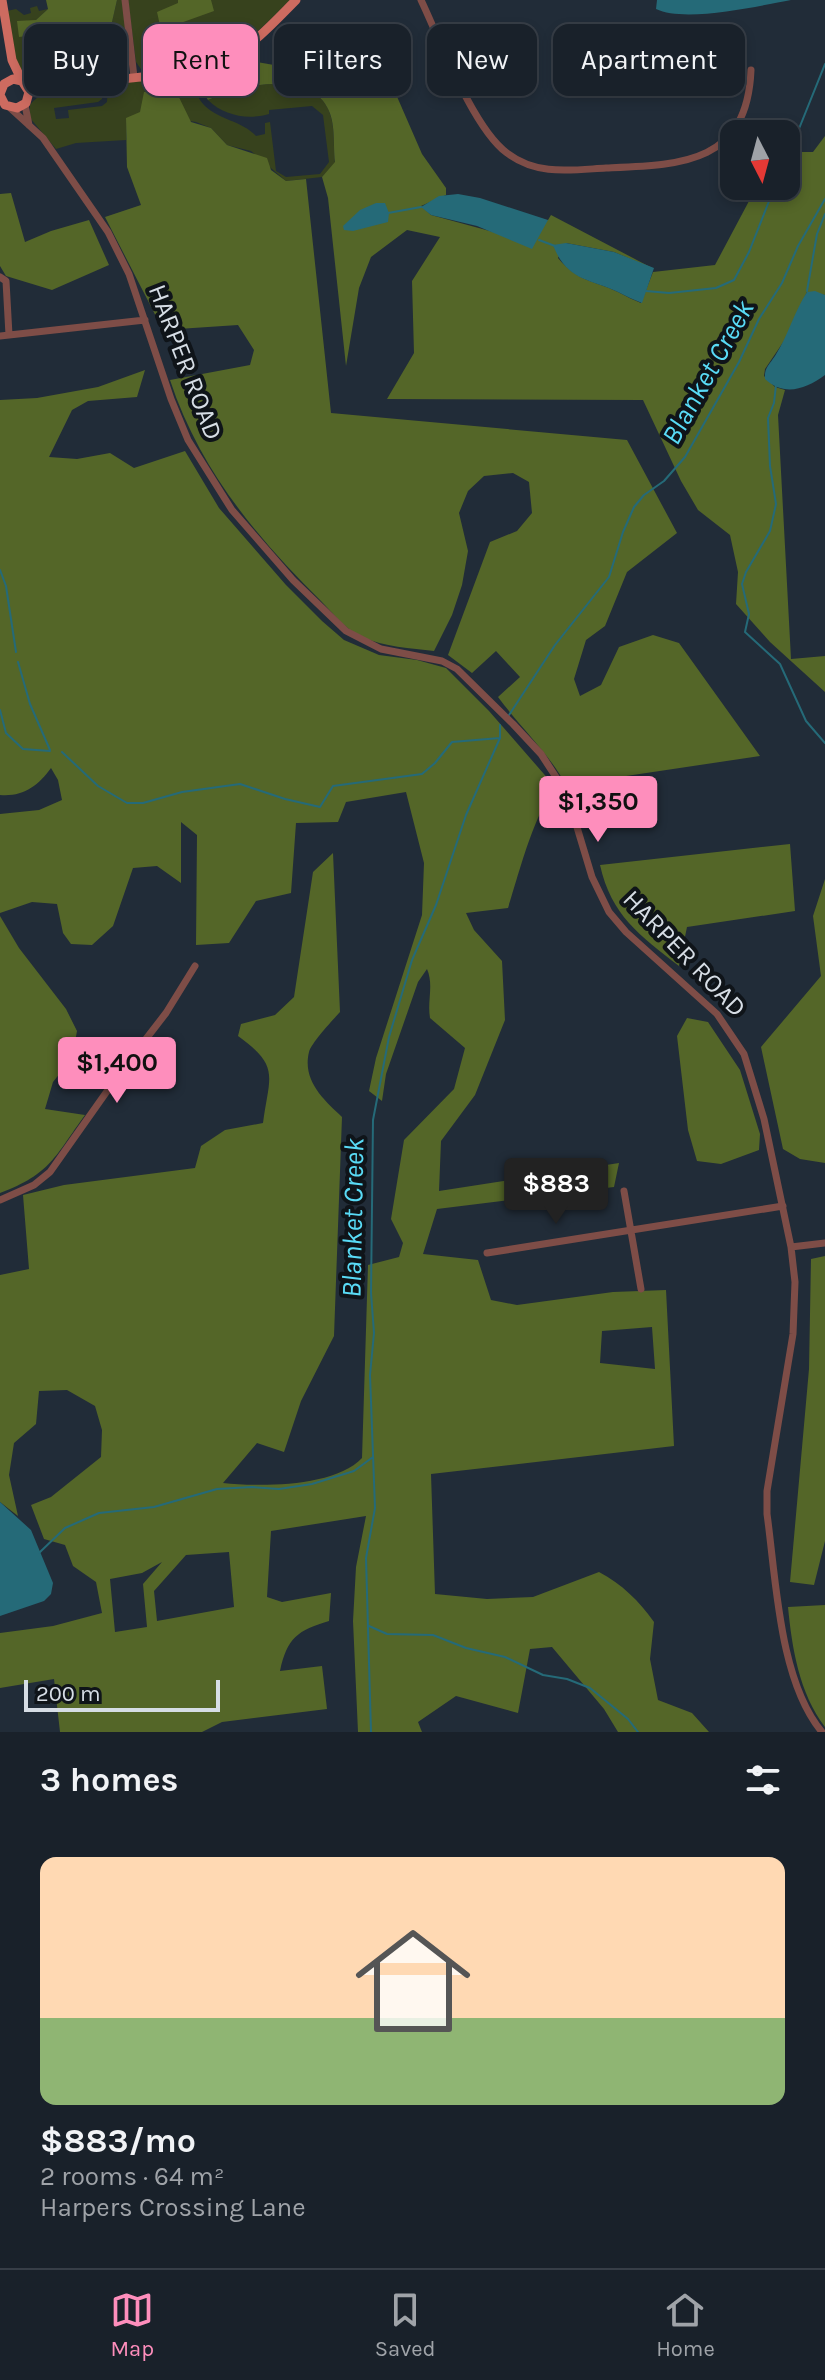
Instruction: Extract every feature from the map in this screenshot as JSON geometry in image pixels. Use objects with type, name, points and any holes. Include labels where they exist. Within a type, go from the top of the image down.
[{"type":"main road","points":[[2,0],[12,60],[24,83],[3,94]]},
{"type":"main road","points":[[127,78],[183,70],[229,57],[260,35],[296,0]]},
{"type":"main road","points":[[3,94],[12,60]]},
{"type":"main road","points":[[3,94],[17,108],[34,96]]},
{"type":"main road","points":[[26,102],[28,96]]},
{"type":"street","points":[[125,0],[134,77]]},
{"type":"street","points":[[421,0],[482,127],[508,154],[523,164],[540,169],[558,171],[662,166],[696,159],[715,148],[734,129],[745,107],[751,70]]},
{"type":"street","name":"HARPER ROAD","points":[[3,94],[59,159],[108,232],[129,274],[188,440],[232,510],[322,610],[362,641],[381,649],[442,661],[471,679],[541,754],[567,794],[592,877],[609,912],[626,932],[717,1014],[744,1054],[758,1094],[783,1206],[791,1247],[795,1314],[767,1491],[767,1514],[786,1646],[796,1688],[806,1710],[822,1732]]},
{"type":"street","points":[[26,102],[29,125]]},
{"type":"street","points":[[0,277],[6,281],[5,336],[145,320]]},
{"type":"street","points":[[0,1200],[34,1185],[50,1172],[166,1013],[195,966]]},
{"type":"street","points":[[624,1191],[641,1289]]},
{"type":"street","points":[[487,1253],[783,1206]]},
{"type":"street","points":[[791,1247],[825,1243]]},
{"type":"green space","points":[[46,0],[117,0],[112,22],[107,24],[24,24],[24,36],[19,37],[17,21],[36,20],[48,9]]},
{"type":"green space","points":[[117,0],[122,0],[125,24],[107,24],[112,22]]},
{"type":"green space","points":[[128,0],[290,0],[258,31],[258,24],[143,24],[143,72],[136,62]]},
{"type":"green space","points":[[178,0],[211,0],[214,11],[178,24],[160,24],[157,12],[178,3]]},
{"type":"green space","points":[[37,6],[39,11],[48,9],[32,24],[24,24],[24,31],[19,36],[24,36],[24,76],[13,51],[7,11],[16,9],[24,15]]},
{"type":"green space","points":[[258,62],[274,65],[272,84],[258,86]]},
{"type":"green space","points":[[143,79],[143,96],[197,96],[205,106],[256,136],[265,134],[265,123],[270,122],[276,171],[286,177],[320,174],[329,162],[323,115],[312,106],[245,116],[221,110],[208,100],[220,96],[258,96],[258,86],[272,84],[274,96],[318,96],[332,120],[335,163],[322,177],[286,181],[251,151],[227,145],[211,128],[196,122],[140,113],[126,119],[126,140],[76,143],[56,149],[30,118],[30,105],[40,96],[102,96],[98,102],[54,108],[56,119],[69,118],[68,110],[102,106],[107,102],[107,96],[127,96],[127,81]]},
{"type":"green space","points":[[143,96],[178,96],[191,122],[211,128],[227,145],[267,158],[271,170],[286,181],[306,179],[331,413],[627,440],[677,533],[627,572],[605,626],[586,640],[574,679],[580,696],[601,685],[619,647],[653,635],[679,643],[760,756],[566,785],[498,697],[520,677],[496,651],[472,673],[448,655],[490,542],[517,531],[532,513],[529,482],[513,473],[484,476],[468,491],[459,513],[468,551],[462,585],[452,615],[434,651],[370,640],[356,634],[340,621],[274,551],[232,499],[197,443],[170,380],[250,365],[254,350],[238,325],[163,330],[105,217],[141,205],[127,167],[126,118],[140,112]]},
{"type":"green space","points":[[318,96],[397,96],[422,154],[446,188],[446,195],[421,206],[431,215],[497,233],[548,220],[551,215],[654,269],[614,252],[566,243],[558,258],[579,276],[641,303],[653,272],[715,265],[750,200],[800,200],[800,152],[813,152],[825,136],[825,295],[807,292],[764,376],[775,387],[785,390],[778,415],[791,659],[825,656],[825,692],[770,642],[736,604],[738,572],[730,535],[698,510],[643,400],[387,399],[414,353],[412,281],[440,237],[407,230],[371,257],[359,288],[346,366],[328,198],[322,177],[335,162],[333,127],[327,107]]},
{"type":"green space","points":[[11,193],[25,242],[89,220],[109,265],[52,290],[6,276],[0,266],[0,194]]},
{"type":"green space","points":[[145,370],[137,397],[88,401],[72,410],[49,457],[77,459],[110,453],[134,468],[185,451],[219,508],[322,621],[344,640],[379,655],[446,668],[489,711],[557,789],[549,797],[535,826],[508,908],[466,913],[474,930],[502,961],[505,1020],[475,1095],[441,1141],[439,1191],[619,1163],[614,1187],[437,1209],[423,1254],[478,1260],[491,1300],[517,1305],[613,1292],[666,1290],[674,1446],[431,1474],[435,1594],[487,1599],[533,1597],[599,1572],[630,1594],[654,1622],[650,1659],[658,1700],[692,1713],[709,1732],[618,1732],[604,1709],[552,1647],[530,1649],[518,1713],[456,1696],[418,1722],[422,1732],[358,1732],[353,1621],[356,1567],[366,1516],[271,1531],[267,1597],[282,1602],[331,1593],[329,1621],[309,1628],[290,1643],[280,1671],[322,1666],[327,1709],[222,1722],[202,1732],[60,1732],[54,1679],[0,1688],[0,1633],[53,1626],[102,1613],[96,1582],[73,1566],[65,1545],[44,1539],[31,1505],[51,1497],[101,1457],[102,1430],[95,1406],[67,1390],[39,1391],[36,1424],[14,1443],[9,1475],[18,1516],[0,1502],[0,1275],[29,1269],[23,1195],[64,1185],[195,1168],[201,1146],[225,1130],[263,1123],[269,1074],[261,1056],[238,1036],[241,1024],[275,1015],[294,997],[313,872],[333,853],[340,1012],[314,1043],[308,1062],[316,1089],[342,1117],[334,1336],[301,1401],[284,1452],[257,1443],[223,1483],[297,1483],[334,1475],[362,1458],[368,1265],[399,1257],[403,1243],[391,1219],[404,1140],[454,1089],[465,1048],[430,1018],[427,969],[418,982],[386,1074],[382,1101],[369,1091],[376,1058],[422,915],[424,863],[406,792],[346,802],[338,822],[296,823],[291,893],[256,901],[229,943],[196,945],[197,835],[181,822],[181,883],[157,866],[133,868],[113,926],[92,945],[71,944],[63,933],[57,904],[32,902],[0,913],[0,814],[39,810],[62,800],[58,780],[51,768],[29,789],[0,795],[0,400],[37,398],[98,387]],"holes":[[[652,1327],[655,1369],[600,1363],[602,1331]],[[229,1552],[234,1607],[157,1621],[154,1591],[186,1555]],[[162,1562],[143,1584],[147,1627],[115,1632],[110,1579],[142,1573]]]},
{"type":"green space","points":[[790,844],[795,911],[687,927],[679,966],[629,923],[612,898],[600,865]]},
{"type":"green space","points":[[825,879],[825,1163],[800,1159],[783,1149],[761,1047],[821,976],[813,916]]},
{"type":"green space","points":[[0,916],[19,948],[66,1009],[77,1031],[72,1058],[53,1082],[45,1109],[85,1115],[41,1171],[0,1193]]},
{"type":"green space","points":[[687,1018],[708,1022],[740,1070],[760,1134],[759,1150],[721,1164],[697,1161],[688,1130],[677,1036]]},
{"type":"green space","points":[[825,1256],[825,1541],[814,1585],[790,1582],[809,1369],[811,1259]]},
{"type":"green space","points":[[825,1605],[825,1727],[803,1685],[788,1607]]},
{"type":"water","points":[[657,0],[791,0],[722,12],[685,14],[656,9]]},
{"type":"water","points":[[458,194],[548,220],[532,249],[477,226],[431,215],[421,207],[439,196]]},
{"type":"water","points":[[376,203],[385,203],[388,222],[353,231],[344,230],[343,226],[360,210]]},
{"type":"water","points":[[566,243],[614,252],[654,268],[642,303],[572,272],[553,245]]},
{"type":"water","points":[[807,292],[825,295],[825,375],[795,389],[772,385],[765,379],[766,369],[780,348]]},
{"type":"water","points":[[0,1502],[31,1530],[53,1583],[51,1594],[44,1601],[0,1616]]},
{"type":"waterway","points":[[800,126],[825,64]]},
{"type":"waterway","name":"Blanket Creek","points":[[509,715],[555,645],[609,577],[634,507],[644,495],[664,481],[685,457],[825,199]]},
{"type":"waterway","points":[[646,291],[669,293],[716,288],[734,280],[769,200]]},
{"type":"waterway","points":[[388,213],[421,207]]},
{"type":"waterway","points":[[807,291],[817,234],[825,214]]},
{"type":"waterway","points":[[539,240],[555,246]]},
{"type":"waterway","points":[[776,385],[768,418],[770,466],[776,504],[770,531],[742,584],[749,614],[745,632],[780,664],[806,721],[825,743]]},
{"type":"waterway","points":[[0,570],[6,586],[16,652]]},
{"type":"waterway","points":[[18,662],[30,704],[50,750]]},
{"type":"waterway","points":[[0,710],[6,733],[23,749],[50,751]]},
{"type":"waterway","name":"Blanket Creek","points":[[371,1732],[366,1558],[375,1508],[370,1375],[374,1333],[371,1293],[373,1120],[389,1037],[412,960],[436,905],[466,815],[500,738],[500,725]]},
{"type":"waterway","points":[[62,752],[98,786],[127,803],[143,803],[182,792],[240,784],[320,807],[333,786],[422,774],[452,742],[500,738]]},
{"type":"waterway","points":[[39,1553],[65,1528],[99,1513],[154,1507],[217,1489],[279,1489],[312,1484],[354,1471],[373,1457]]},
{"type":"waterway","points":[[369,1626],[387,1634],[433,1635],[466,1648],[505,1657],[543,1675],[567,1679],[590,1688],[628,1719],[638,1732]]}]
